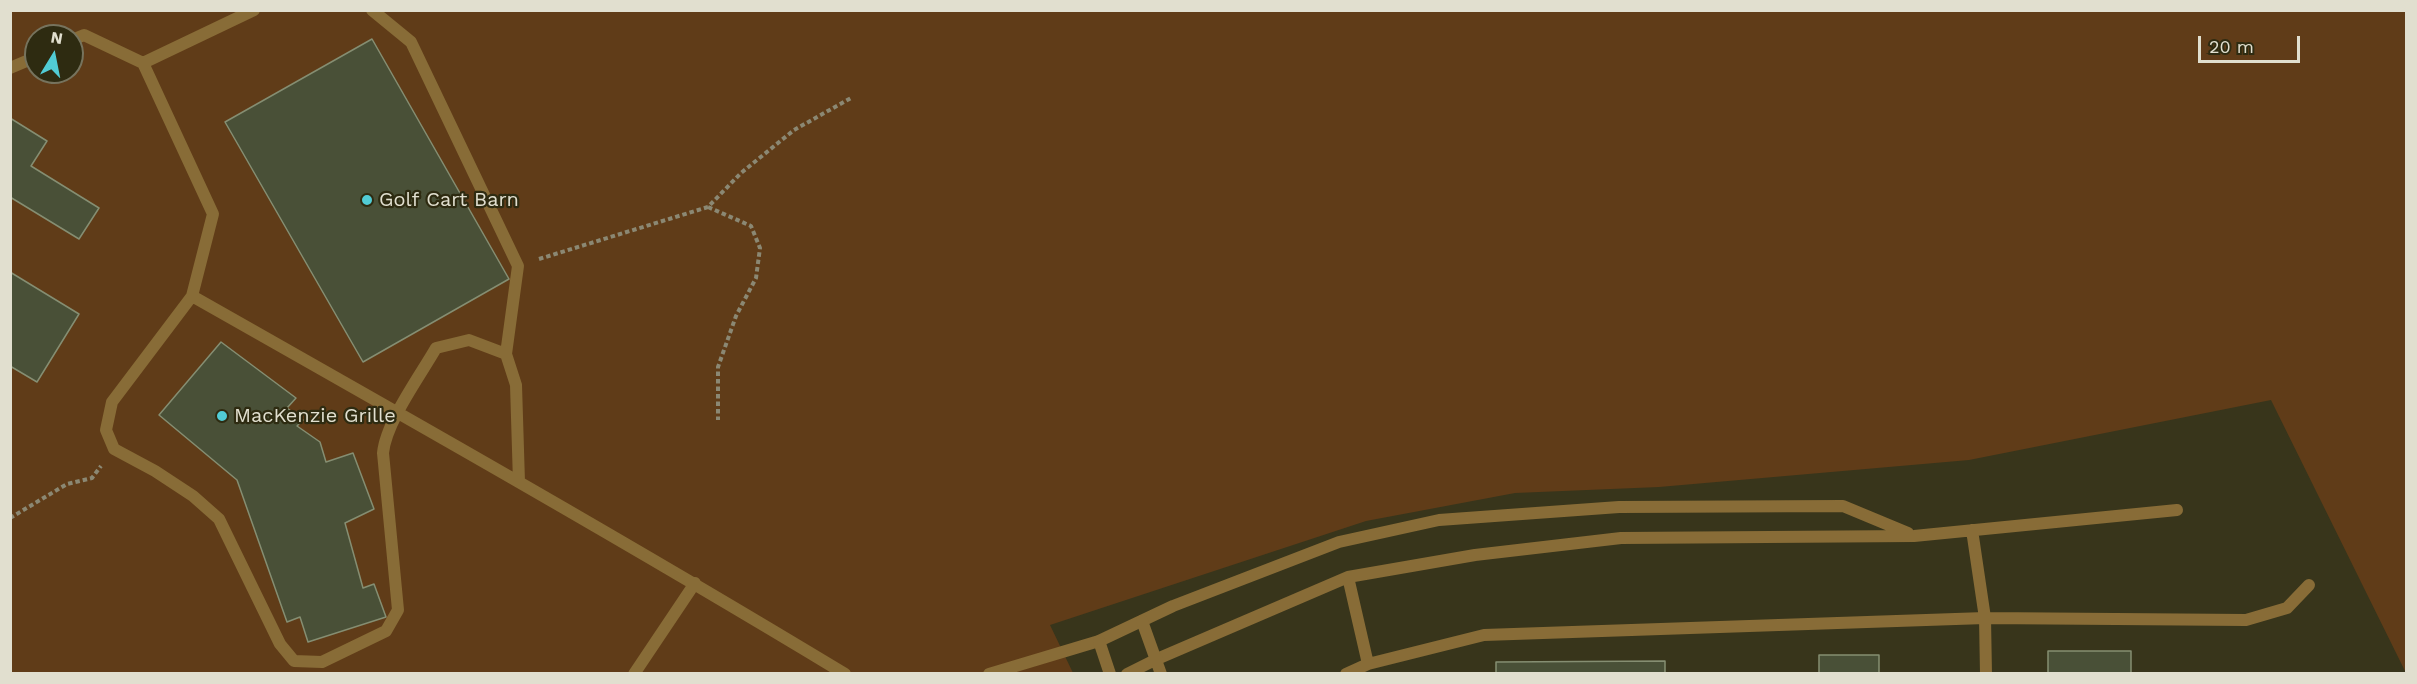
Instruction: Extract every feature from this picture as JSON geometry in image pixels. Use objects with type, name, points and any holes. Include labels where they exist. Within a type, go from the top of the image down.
[{"type":"street","points":[[143,63],[254,10]]},
{"type":"street","points":[[372,10],[411,42],[518,266],[506,354],[516,385],[519,482]]},
{"type":"street","points":[[84,35],[143,63],[213,214],[192,296],[112,402],[106,429],[114,449],[155,471],[193,496],[219,519],[280,644],[301,674]]},
{"type":"street","points":[[10,68],[24,62]]},
{"type":"street","points":[[192,296],[695,583],[845,674]]},
{"type":"street","points":[[294,662],[322,662],[386,631],[398,610],[383,453],[385,437],[436,348],[469,340],[506,354]]},
{"type":"street","points":[[989,674],[1099,641],[1173,606],[1339,542],[1439,519],[1619,507],[1843,506],[1914,536]]},
{"type":"street","points":[[1126,674],[1348,578],[1475,555],[1621,538],[1914,536],[2177,510]]},
{"type":"street","points":[[1972,530],[1986,618],[1986,674]]},
{"type":"street","points":[[1348,578],[1368,664]]},
{"type":"street","points":[[633,674],[695,583]]},
{"type":"street","points":[[1347,674],[1368,664],[1484,635],[1986,618],[2246,620],[2287,608],[2310,585]]},
{"type":"street","points":[[1142,621],[1161,674]]},
{"type":"street","points":[[1099,641],[1110,674]]},
{"type":"path","points":[[518,266],[708,207],[741,173],[794,130],[851,98]]},
{"type":"path","points":[[708,207],[751,226],[760,248],[756,278],[736,316],[718,368],[718,420]]},
{"type":"path","points":[[10,518],[67,484],[92,478],[114,449]]},
{"type":"shaded area","points":[[10,11],[2406,11],[2406,673],[2271,400],[1969,460],[1659,487],[1515,493],[1366,521],[1050,625],[1073,673],[11,673]]},
{"type":"building","name":"Golf Cart Barn","points":[[372,39],[509,279],[363,362],[225,122]]},
{"type":"building","points":[[10,118],[47,141],[31,166],[99,208],[79,239],[10,197]]},
{"type":"building","points":[[10,272],[79,314],[37,382],[10,366]]},
{"type":"building","points":[[221,342],[296,398],[287,408],[303,420],[297,426],[320,442],[326,462],[353,453],[374,509],[345,523],[363,588],[374,584],[386,617],[308,642],[300,617],[287,622],[237,480],[159,415]]},
{"type":"building","points":[[2048,651],[2131,651],[2131,674],[2048,674]]},
{"type":"building","points":[[1819,655],[1879,655],[1879,674],[1819,674]]},
{"type":"building","points":[[1665,661],[1665,674],[1496,674],[1496,662]]},
{"type":"place","name":"Golf Cart Barn","points":[[367,200]]},
{"type":"place","name":"MacKenzie Grille","points":[[222,416]]}]
